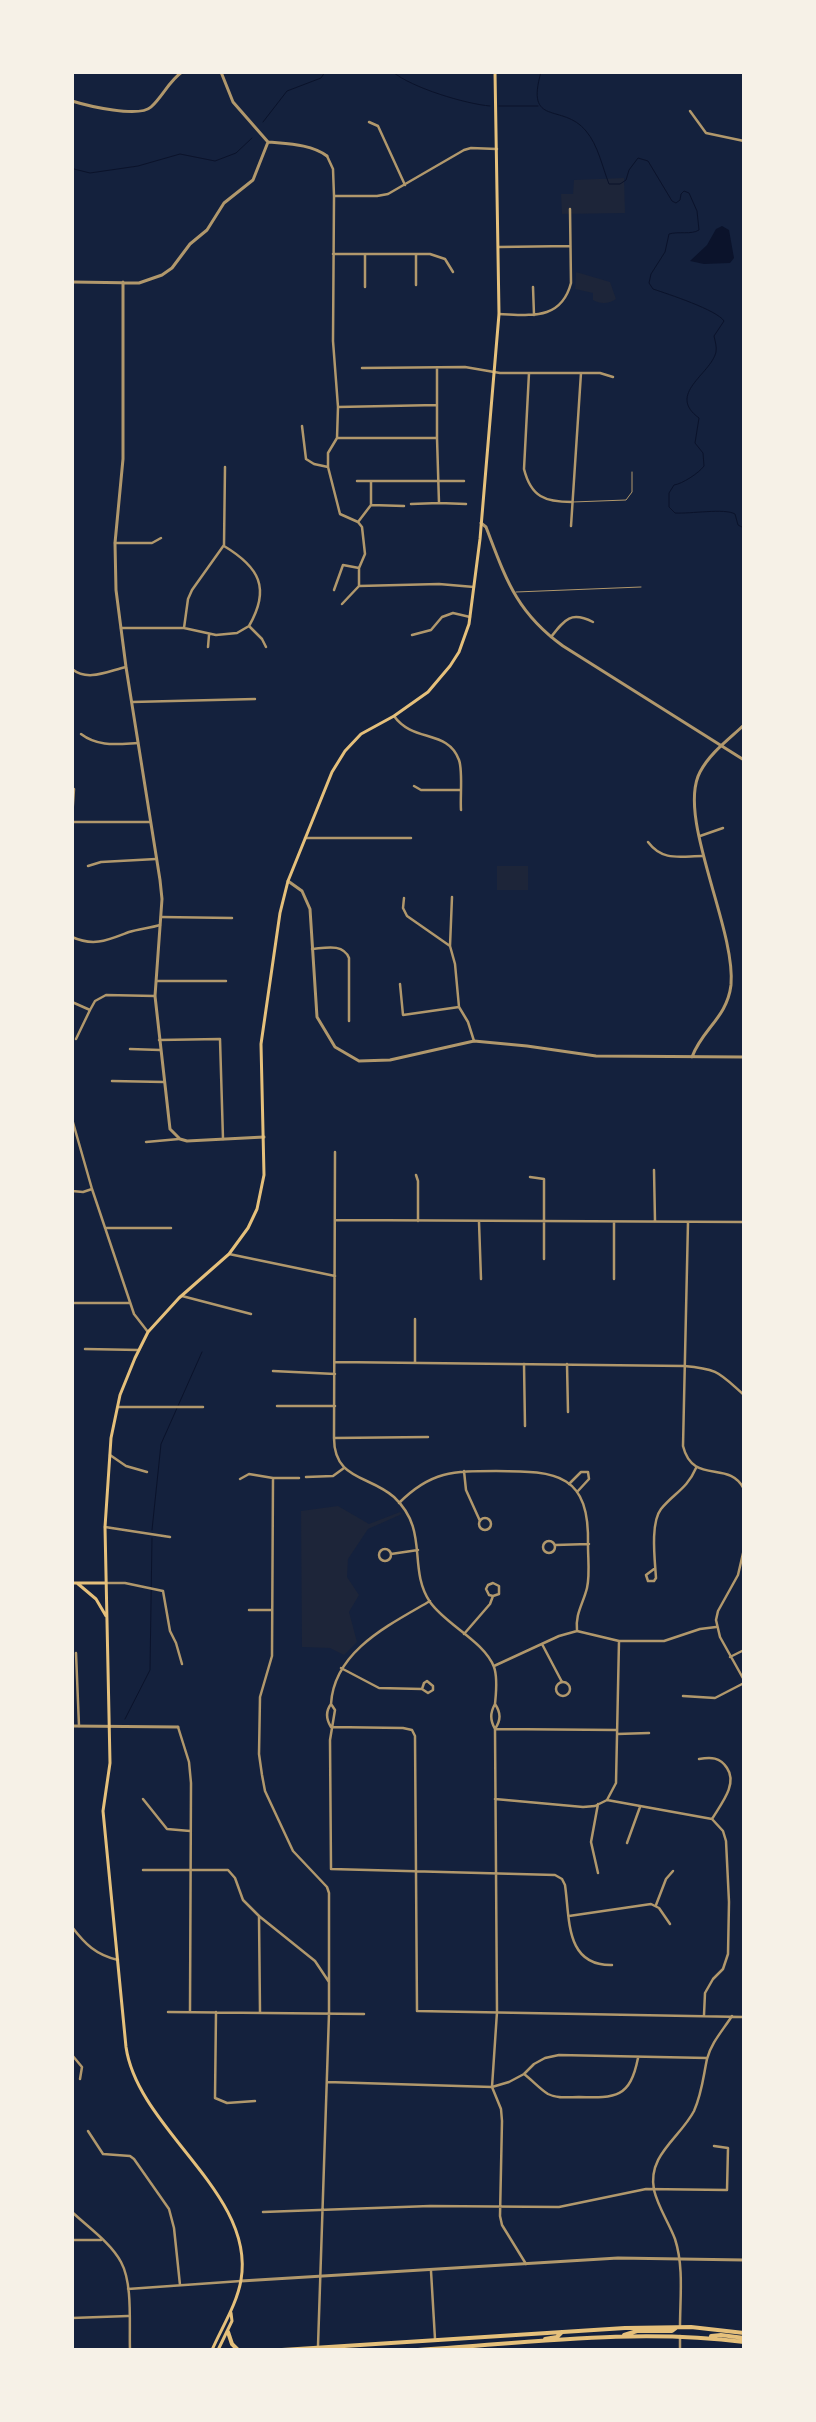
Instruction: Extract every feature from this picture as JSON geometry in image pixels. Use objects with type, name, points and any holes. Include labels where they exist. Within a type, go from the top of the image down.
[{"type":"main road","points":[[212,2350],[231,2312],[241,2281],[242,2249],[226,2208],[142,2092],[130,2068],[103,1811],[110,1763],[105,1527],[109,1454],[120,1395],[148,1332],[182,1296],[228,1254],[248,1228],[257,1209],[263,1188],[264,1136],[261,1044],[280,913],[288,881],[332,772],[345,751],[361,734],[394,716],[428,692],[446,673],[459,652],[470,617],[481,523],[499,314],[495,72]]},
{"type":"main road","points":[[75,1583],[106,1583]]},
{"type":"main road","points":[[75,1583],[96,1599],[107,1618]]},
{"type":"main road","points":[[218,2350],[232,2321],[231,2312]]},
{"type":"main road","points":[[618,2337],[637,2331],[672,2331],[680,2327]]},
{"type":"main road","points":[[282,2350],[435,2339],[680,2327],[744,2333]]},
{"type":"main road","points":[[228,2332],[232,2344],[238,2350]]},
{"type":"main road","points":[[528,2342],[554,2338],[562,2332]]},
{"type":"main road","points":[[706,2337],[721,2335],[744,2338]]},
{"type":"main road","points":[[418,2350],[618,2337],[706,2337],[744,2342]]},
{"type":"street","points":[[72,101],[93,106],[140,111],[149,109],[182,72]]},
{"type":"street","points":[[221,72],[233,102],[268,142],[308,147],[321,151],[328,156],[333,169],[334,341],[338,407],[337,438],[328,452],[328,467],[340,514],[358,522],[362,526],[365,554],[359,568],[359,586],[342,604]]},
{"type":"street","points":[[690,110],[706,133],[744,141]]},
{"type":"street","points":[[369,122],[378,126],[406,185]]},
{"type":"street","points":[[72,282],[150,280],[172,268],[190,244],[214,222],[224,203],[253,180],[268,142]]},
{"type":"street","points":[[334,196],[377,196],[388,194],[464,150],[471,148],[497,149]]},
{"type":"street","points":[[499,314],[543,314],[561,304],[568,295],[571,283],[570,209]]},
{"type":"street","points":[[499,247],[570,246]]},
{"type":"street","points":[[333,254],[416,254],[438,256],[445,259],[453,272]]},
{"type":"street","points":[[416,254],[416,285]]},
{"type":"street","points":[[365,255],[365,287]]},
{"type":"street","points":[[123,282],[123,459],[115,543],[120,628],[161,889],[155,996],[170,1129],[180,1139]]},
{"type":"street","points":[[533,287],[534,315]]},
{"type":"street","points":[[362,368],[466,367],[495,372],[529,374],[581,373],[613,377]]},
{"type":"street","points":[[437,368],[439,503]]},
{"type":"street","points":[[571,526],[581,373]]},
{"type":"street","points":[[529,374],[524,468],[529,484],[543,498],[554,502],[572,502]]},
{"type":"street","points":[[338,407],[437,405]]},
{"type":"street","points":[[302,426],[306,459],[314,464],[328,467]]},
{"type":"street","points":[[337,438],[437,438]]},
{"type":"street","points":[[184,628],[188,599],[192,590],[224,545],[225,467]]},
{"type":"street","points":[[358,481],[464,481]]},
{"type":"street","points":[[358,522],[371,505],[371,481]]},
{"type":"street","points":[[411,504],[466,504]]},
{"type":"street","points":[[371,505],[404,506]]},
{"type":"street","points":[[481,523],[486,527],[512,592],[528,616],[551,637],[744,760]]},
{"type":"street","points":[[115,543],[152,543],[161,538]]},
{"type":"street","points":[[120,628],[184,628],[209,635],[227,635],[249,626],[259,609],[261,599],[256,578],[242,557],[224,545]]},
{"type":"street","points":[[334,590],[343,565],[359,568]]},
{"type":"street","points":[[359,586],[439,584],[474,587]]},
{"type":"street","points":[[412,635],[431,630],[442,617],[453,613],[470,617]]},
{"type":"street","points":[[551,637],[565,620],[570,618],[580,617],[593,622]]},
{"type":"street","points":[[249,626],[262,639],[266,647]]},
{"type":"street","points":[[208,647],[209,635]]},
{"type":"street","points":[[72,669],[82,675],[95,675],[126,667]]},
{"type":"street","points":[[131,702],[255,699]]},
{"type":"street","points":[[394,716],[400,725],[409,731],[439,739],[451,747],[459,760],[461,810]]},
{"type":"street","points":[[692,1057],[700,1040],[720,1017],[727,1002],[730,986],[730,956],[700,836],[694,804],[695,783],[711,756],[744,725]]},
{"type":"street","points":[[81,734],[94,742],[105,744],[138,743]]},
{"type":"street","points":[[414,786],[421,790],[460,790]]},
{"type":"street","points":[[74,789],[72,820],[150,822]]},
{"type":"street","points":[[700,836],[723,828]]},
{"type":"street","points":[[305,838],[411,838]]},
{"type":"street","points":[[648,842],[660,854],[666,856],[705,856]]},
{"type":"street","points":[[88,866],[101,862],[156,859]]},
{"type":"street","points":[[288,881],[302,891],[310,909],[317,1017],[334,1047],[359,1060],[390,1060],[474,1041],[519,1044],[596,1056],[744,1057]]},
{"type":"street","points":[[452,897],[450,946],[455,964],[459,1007],[468,1022],[474,1041]]},
{"type":"street","points":[[404,898],[404,908],[407,916],[450,946]]},
{"type":"street","points":[[160,917],[232,918]]},
{"type":"street","points":[[72,938],[91,943],[106,942],[130,932],[160,925]]},
{"type":"street","points":[[312,948],[340,948],[350,958],[349,1022]]},
{"type":"street","points":[[155,981],[226,981]]},
{"type":"street","points":[[400,984],[404,1015],[459,1007]]},
{"type":"street","points":[[76,1039],[95,1001],[106,995],[155,996]]},
{"type":"street","points":[[72,1002],[90,1010]]},
{"type":"street","points":[[159,1040],[220,1039],[223,1139]]},
{"type":"street","points":[[130,1049],[160,1050]]},
{"type":"street","points":[[112,1081],[164,1082]]},
{"type":"street","points":[[72,1119],[92,1189],[130,1303],[138,1322],[148,1332]]},
{"type":"street","points":[[72,1132],[77,1136]]},
{"type":"street","points":[[146,1142],[264,1136]]},
{"type":"street","points":[[335,1152],[335,1454],[344,1468],[382,1489],[399,1503],[413,1523],[421,1580],[430,1601],[486,1655],[494,1666],[495,1704],[491,1723],[495,1729]]},
{"type":"street","points":[[654,1170],[655,1222]]},
{"type":"street","points":[[416,1175],[418,1181],[418,1221]]},
{"type":"street","points":[[530,1178],[544,1179],[544,1259]]},
{"type":"street","points":[[72,1191],[83,1192],[92,1189]]},
{"type":"street","points":[[335,1220],[744,1222]]},
{"type":"street","points":[[479,1222],[480,1279]]},
{"type":"street","points":[[614,1222],[614,1279]]},
{"type":"street","points":[[688,1222],[683,1446],[688,1459],[696,1468],[732,1476],[744,1489]]},
{"type":"street","points":[[105,1228],[172,1228]]},
{"type":"street","points":[[228,1254],[335,1276]]},
{"type":"street","points":[[182,1296],[251,1314]]},
{"type":"street","points":[[72,1303],[130,1303]]},
{"type":"street","points":[[415,1319],[415,1363]]},
{"type":"street","points":[[85,1349],[139,1350]]},
{"type":"street","points":[[335,1362],[684,1366],[717,1371],[744,1395]]},
{"type":"street","points":[[524,1364],[525,1426]]},
{"type":"street","points":[[567,1364],[568,1412]]},
{"type":"street","points":[[273,1370],[335,1374]]},
{"type":"street","points":[[278,1406],[335,1406]]},
{"type":"street","points":[[118,1407],[203,1407]]},
{"type":"street","points":[[334,1438],[428,1438]]},
{"type":"street","points":[[109,1454],[126,1466],[147,1472]]},
{"type":"street","points":[[306,1478],[333,1476],[344,1468]]},
{"type":"street","points":[[654,1569],[646,1575],[648,1581],[655,1580],[657,1515],[662,1507],[686,1486],[696,1468]]},
{"type":"street","points":[[399,1503],[418,1486],[435,1476],[464,1471],[536,1472],[554,1475],[569,1484],[577,1492],[587,1513],[588,1586],[576,1616],[577,1631]]},
{"type":"street","points":[[464,1471],[465,1487],[480,1521],[480,1528],[483,1530],[491,1527],[489,1520],[483,1518],[480,1521]]},
{"type":"street","points":[[569,1484],[581,1472],[588,1472],[589,1479],[577,1492]]},
{"type":"street","points":[[240,1478],[249,1474],[273,1478],[299,1478]]},
{"type":"street","points":[[273,1478],[272,1656],[260,1697],[259,1754],[265,1791],[293,1851],[327,1887],[330,1893],[330,2014],[318,2346]]},
{"type":"street","points":[[105,1527],[170,1537]]},
{"type":"street","points":[[555,1545],[555,1549],[550,1553],[543,1549],[544,1542],[548,1540],[555,1545],[588,1544]]},
{"type":"street","points":[[391,1554],[390,1558],[385,1562],[378,1556],[379,1552],[384,1549],[391,1554],[418,1550]]},
{"type":"street","points":[[683,1696],[715,1698],[744,1682],[716,1627],[718,1611],[738,1575],[744,1550]]},
{"type":"street","points":[[494,1582],[499,1586],[500,1590],[499,1594],[493,1596],[489,1595],[486,1589],[489,1584],[494,1582]]},
{"type":"street","points":[[106,1583],[130,1583],[163,1591],[170,1631],[176,1643],[182,1664]]},
{"type":"street","points":[[464,1634],[490,1604],[493,1596]]},
{"type":"street","points":[[331,1727],[327,1720],[327,1710],[331,1704],[335,1682],[341,1668],[360,1646],[430,1601]]},
{"type":"street","points":[[249,1610],[271,1610]]},
{"type":"street","points":[[494,1666],[559,1636],[577,1631],[619,1641],[664,1641],[700,1629],[716,1627]]},
{"type":"street","points":[[607,1800],[616,1782],[619,1641]]},
{"type":"street","points":[[542,1644],[562,1682],[566,1683],[570,1688],[569,1692],[564,1696],[558,1694],[556,1690],[556,1686],[562,1682]]},
{"type":"street","points":[[730,1657],[744,1650]]},
{"type":"street","points":[[76,1653],[79,1726]]},
{"type":"street","points":[[341,1668],[379,1688],[422,1689],[428,1693],[433,1690],[433,1686],[427,1681],[422,1689]]},
{"type":"street","points":[[331,1704],[335,1715],[331,1727],[329,1803],[331,1870],[550,1874],[562,1879],[571,1937],[578,1951],[591,1963],[612,1965]]},
{"type":"street","points":[[495,1704],[499,1711],[499,1723],[495,1729],[497,2012],[492,2087],[502,2121],[499,2206],[502,2225],[526,2264]]},
{"type":"street","points":[[72,1726],[178,1727],[191,1771],[190,2011]]},
{"type":"street","points":[[331,1727],[409,1729],[414,1732],[416,1740],[417,2011],[744,2017]]},
{"type":"street","points":[[495,1729],[649,1732]]},
{"type":"street","points":[[699,1759],[718,1759],[730,1771],[732,1780],[730,1789],[712,1818]]},
{"type":"street","points":[[143,1799],[167,1829],[190,1831]]},
{"type":"street","points":[[495,1799],[583,1807],[607,1800],[712,1818],[723,1831],[726,1840],[729,1902],[728,1954],[723,1969],[713,1979],[706,1993],[704,2015]]},
{"type":"street","points":[[598,1804],[591,1842],[598,1873]]},
{"type":"street","points":[[627,1842],[640,1807]]},
{"type":"street","points":[[143,1870],[228,1870],[235,1878],[243,1900],[259,1916],[315,1961],[330,1984]]},
{"type":"street","points":[[656,1905],[666,1879],[673,1871]]},
{"type":"street","points":[[569,1916],[647,1904],[656,1905],[670,1924]]},
{"type":"street","points":[[259,1916],[260,2012]]},
{"type":"street","points":[[72,1927],[96,1953],[118,1960]]},
{"type":"street","points":[[168,2012],[364,2014]]},
{"type":"street","points":[[216,2012],[215,2098],[227,2103],[255,2101]]},
{"type":"street","points":[[680,2327],[679,2258],[674,2238],[654,2189],[656,2161],[693,2113],[703,2089],[707,2058],[713,2044],[732,2016]]},
{"type":"street","points":[[72,2055],[82,2067],[80,2079]]},
{"type":"street","points":[[327,2082],[492,2087],[509,2082],[524,2074],[539,2060],[559,2055],[707,2058]]},
{"type":"street","points":[[524,2074],[547,2093],[557,2097],[607,2098],[627,2087],[634,2080],[638,2058]]},
{"type":"street","points":[[88,2131],[103,2154],[130,2156],[134,2159],[169,2209],[174,2228],[180,2285]]},
{"type":"street","points":[[263,2212],[499,2206],[559,2207],[641,2190],[727,2190],[728,2148],[714,2146]]},
{"type":"street","points":[[72,2212],[120,2260],[125,2272],[128,2289],[130,2350]]},
{"type":"street","points":[[72,2240],[102,2240]]},
{"type":"street","points":[[128,2289],[618,2258],[744,2260]]},
{"type":"street","points":[[431,2271],[435,2339]]},
{"type":"street","points":[[72,2318],[128,2316]]},
{"type":"street","points":[[680,2336],[680,2350]]},
{"type":"lane","points":[[572,502],[626,500],[632,492],[632,472]]},
{"type":"lane","points":[[512,592],[640,587]]},
{"type":"shaded area","points":[[624,178],[625,213],[562,214],[561,194],[573,194],[574,180]]},
{"type":"shaded area","points":[[722,226],[729,230],[734,258],[730,263],[704,264],[690,261],[707,245],[716,229]]},
{"type":"shaded area","points":[[576,272],[610,282],[616,299],[607,303],[599,302],[593,300],[593,293],[575,289]]},
{"type":"shaded area","points":[[497,866],[528,866],[528,890],[497,890]]},
{"type":"shaded area","points":[[338,1506],[369,1524],[400,1512],[402,1514],[368,1529],[348,1559],[347,1577],[359,1595],[349,1612],[357,1642],[344,1655],[330,1648],[302,1647],[301,1511]]},
{"type":"waterway","points":[[263,122],[287,91],[321,78],[325,72]]},
{"type":"waterway","points":[[393,72],[413,84],[440,94],[490,106]]},
{"type":"waterway","points":[[541,72],[537,89],[538,101],[542,108],[577,122],[586,131],[597,149],[609,184],[620,184],[626,180],[629,170],[638,158],[648,161],[672,201],[676,203],[680,200],[681,194],[684,191],[689,193],[697,211],[699,230],[669,234],[665,252],[651,274],[649,283],[653,289],[702,307],[724,321],[714,336],[716,352],[707,368],[693,384],[687,401],[690,409],[699,418],[695,443],[703,453],[704,466],[690,478],[674,485],[669,493],[669,507],[675,513],[730,512],[735,514],[738,525],[744,528]]},
{"type":"waterway","points":[[499,106],[538,106]]},
{"type":"waterway","points":[[72,166],[74,169],[90,173],[138,166],[180,154],[215,161],[236,153],[252,138]]},
{"type":"waterway","points":[[152,1530],[161,1444],[202,1352]]},
{"type":"waterway","points":[[125,1719],[150,1670],[152,1538]]}]
